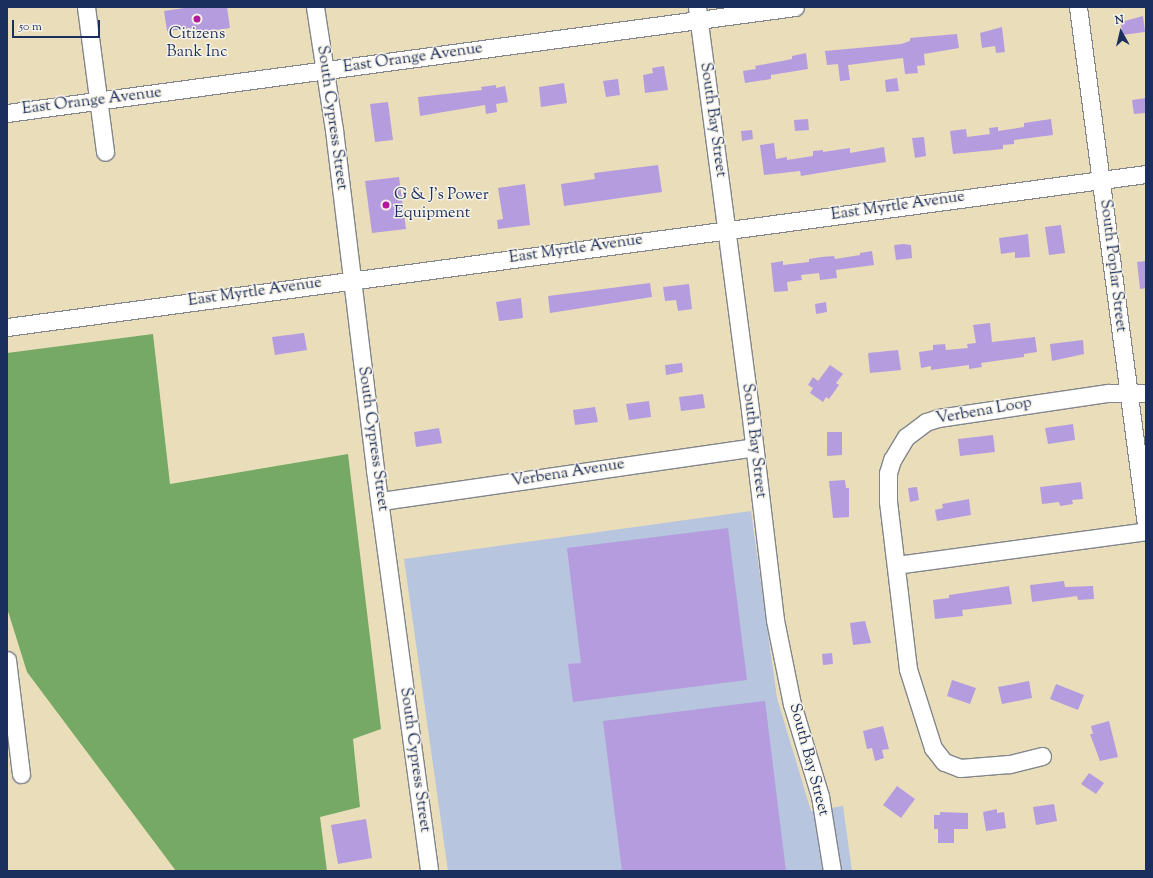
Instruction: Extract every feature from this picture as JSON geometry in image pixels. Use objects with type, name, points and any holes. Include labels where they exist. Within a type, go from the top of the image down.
[{"type":"street","points":[[86,7],[105,152]]},
{"type":"street","name":"South Cypress Street","points":[[316,7],[353,280],[429,871]]},
{"type":"street","name":"East Orange Avenue","points":[[7,113],[324,71],[698,14],[795,7]]},
{"type":"street","name":"South Poplar Street","points":[[1078,7],[1102,180],[1146,525]]},
{"type":"street","name":"South Bay Street","points":[[698,14],[754,446],[771,592],[781,655],[792,704],[820,796],[832,871]]},
{"type":"street","name":"East Myrtle Avenue","points":[[7,327],[1146,174]]},
{"type":"street","name":"Verbena Loop","points":[[1042,756],[1009,764],[960,768],[944,762],[933,748],[908,669],[888,501],[888,473],[892,460],[902,443],[915,429],[938,418],[1128,392],[1146,392]]},
{"type":"street","name":"Verbena Avenue","points":[[381,501],[754,446]]},
{"type":"street","points":[[896,565],[1146,531]]},
{"type":"street","points":[[7,660],[21,774]]},
{"type":"shaded area","points":[[751,511],[777,698],[811,811],[843,806],[852,871],[448,871],[404,559]]},
{"type":"green space","points":[[153,334],[170,484],[348,454],[381,729],[353,739],[360,807],[320,817],[327,871],[176,871],[27,672],[7,608],[7,353]]},
{"type":"building","name":"Citizens Bank Inc","points":[[191,7],[227,7],[230,28],[196,33],[195,28],[167,31],[164,11]]},
{"type":"building","points":[[1143,16],[1145,32],[1122,35],[1121,22]]},
{"type":"building","points":[[1002,27],[1005,52],[996,53],[995,46],[982,48],[980,33]]},
{"type":"building","points":[[957,34],[959,48],[924,54],[925,65],[917,66],[918,73],[905,74],[903,58],[848,65],[850,80],[840,81],[838,64],[827,65],[825,51],[901,44],[910,41],[910,38]]},
{"type":"building","points":[[806,53],[808,69],[771,75],[771,79],[745,83],[743,71],[756,69],[755,66],[792,59],[792,56]]},
{"type":"building","points":[[664,66],[668,90],[645,93],[643,75],[653,73],[652,68]]},
{"type":"building","points":[[897,78],[899,91],[886,92],[885,80]]},
{"type":"building","points":[[618,79],[620,95],[606,97],[603,81]]},
{"type":"building","points":[[564,83],[567,103],[541,107],[539,87]]},
{"type":"building","points":[[496,85],[496,88],[505,86],[508,102],[496,104],[497,112],[486,114],[485,105],[420,116],[418,97],[482,90],[481,87]]},
{"type":"building","points":[[1146,98],[1146,113],[1134,114],[1132,100]]},
{"type":"building","points":[[388,102],[393,140],[375,142],[370,104]]},
{"type":"building","points":[[808,119],[809,130],[795,131],[794,120]]},
{"type":"building","points":[[1051,119],[1053,135],[1014,140],[1014,144],[1003,145],[1003,149],[953,154],[950,131],[966,129],[967,137],[990,134],[989,128],[998,127],[998,131],[1024,127],[1024,123]]},
{"type":"building","points":[[752,130],[753,139],[742,141],[741,131]]},
{"type":"building","points":[[924,137],[926,156],[915,158],[912,138]]},
{"type":"building","points":[[774,143],[776,159],[787,157],[787,160],[813,156],[813,151],[823,150],[823,152],[850,148],[850,153],[884,147],[886,162],[801,176],[800,171],[764,175],[760,145]]},
{"type":"building","points":[[658,165],[662,192],[564,206],[561,184],[595,179],[594,173]]},
{"type":"building","name":"G & J's Power Equipment","points":[[399,177],[406,229],[372,233],[365,181]]},
{"type":"building","points":[[525,184],[530,225],[498,229],[497,220],[503,219],[498,188]]},
{"type":"building","points":[[1061,225],[1065,253],[1049,255],[1045,227]]},
{"type":"building","points":[[1028,234],[1030,257],[1015,258],[1015,252],[1001,254],[999,238]]},
{"type":"building","points":[[894,245],[911,245],[912,258],[896,260]]},
{"type":"building","points":[[872,251],[874,265],[836,270],[837,278],[820,280],[819,273],[801,275],[802,280],[787,282],[788,291],[774,292],[771,263],[783,261],[783,265],[809,262],[809,259],[834,256],[835,259],[860,255],[860,253]]},
{"type":"building","points":[[1146,261],[1146,288],[1140,289],[1137,262]]},
{"type":"building","points":[[650,283],[652,297],[550,313],[548,296]]},
{"type":"building","points":[[689,284],[692,309],[678,311],[676,300],[665,301],[663,287]]},
{"type":"building","points":[[521,298],[523,318],[499,321],[496,302]]},
{"type":"building","points":[[826,302],[827,312],[816,314],[815,304]]},
{"type":"building","points":[[990,323],[992,342],[1035,337],[1037,352],[1024,354],[1024,357],[981,363],[982,367],[969,369],[969,365],[931,370],[931,366],[921,368],[919,352],[933,350],[933,345],[945,344],[946,350],[968,348],[967,344],[976,343],[973,325]]},
{"type":"building","points":[[304,333],[307,350],[275,355],[272,337]]},
{"type":"building","points":[[1083,340],[1084,354],[1052,361],[1050,344]]},
{"type":"building","points":[[898,350],[901,370],[870,373],[868,353]]},
{"type":"building","points":[[682,363],[683,372],[666,375],[665,365]]},
{"type":"building","points":[[830,365],[843,374],[836,383],[839,385],[829,399],[826,397],[823,402],[810,393],[813,388],[808,385],[813,377],[818,381]]},
{"type":"building","points":[[703,394],[705,408],[681,411],[679,397]]},
{"type":"building","points":[[649,401],[651,417],[629,420],[626,404]]},
{"type":"building","points":[[595,407],[598,422],[575,425],[573,410]]},
{"type":"building","points":[[1073,424],[1075,440],[1048,444],[1045,428]]},
{"type":"building","points":[[439,428],[442,443],[416,447],[414,432]]},
{"type":"building","points":[[827,432],[842,432],[842,455],[827,456]]},
{"type":"building","points":[[993,435],[995,452],[960,456],[958,439]]},
{"type":"building","points":[[845,480],[846,488],[849,488],[849,517],[833,518],[829,481]]},
{"type":"building","points":[[1081,482],[1083,499],[1072,500],[1073,504],[1060,506],[1059,502],[1042,504],[1040,487]]},
{"type":"building","points":[[917,487],[919,500],[910,502],[908,488]]},
{"type":"building","points":[[969,499],[971,515],[937,521],[935,510],[943,508],[942,504]]},
{"type":"building","points":[[728,528],[747,680],[573,702],[568,664],[581,663],[567,548]]},
{"type":"building","points":[[1064,581],[1065,587],[1093,586],[1094,599],[1078,600],[1077,596],[1032,602],[1030,585]]},
{"type":"building","points":[[1009,586],[1012,604],[962,610],[963,616],[935,619],[933,600],[949,598],[949,595]]},
{"type":"building","points":[[865,621],[871,643],[853,645],[850,623]]},
{"type":"building","points":[[832,653],[833,664],[823,665],[822,654]]},
{"type":"building","points":[[952,680],[976,688],[970,704],[947,696]]},
{"type":"building","points":[[1029,681],[1032,698],[1002,704],[998,687]]},
{"type":"building","points":[[1056,684],[1084,695],[1078,710],[1050,699]]},
{"type":"building","points":[[765,701],[786,871],[622,871],[603,721]]},
{"type":"building","points":[[1109,721],[1118,757],[1100,761],[1090,734],[1093,734],[1091,726]]},
{"type":"building","points":[[883,726],[889,749],[882,750],[884,758],[875,761],[872,748],[867,749],[863,731]]},
{"type":"building","points":[[1089,773],[1104,783],[1096,794],[1081,784]]},
{"type":"building","points":[[897,786],[915,799],[901,818],[883,805]]},
{"type":"building","points":[[1054,804],[1057,821],[1036,825],[1033,807]]},
{"type":"building","points":[[997,809],[997,813],[1004,812],[1006,828],[986,831],[983,812]]},
{"type":"building","points":[[940,812],[968,813],[968,829],[954,829],[954,843],[938,843],[938,829],[934,829],[934,815],[940,815]]},
{"type":"building","points":[[366,819],[372,858],[338,864],[331,825]]},
{"type":"place","name":"Citizens Bank Inc","points":[[197,19]]},
{"type":"place","name":"G & J's Power Equipment","points":[[386,205]]}]
